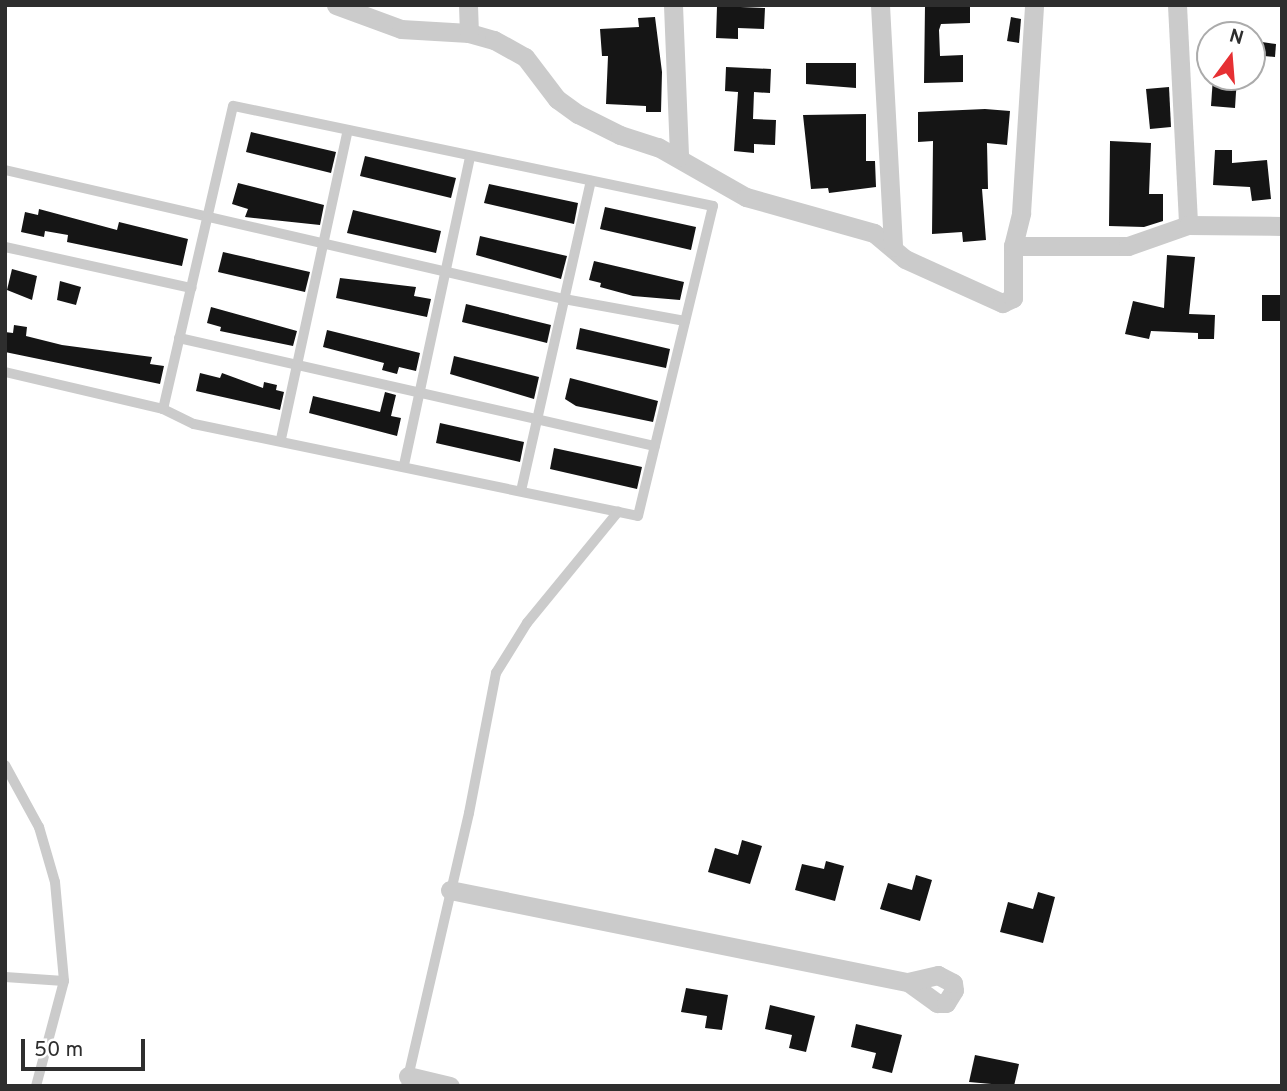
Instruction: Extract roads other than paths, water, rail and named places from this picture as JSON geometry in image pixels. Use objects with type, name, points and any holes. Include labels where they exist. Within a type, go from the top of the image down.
[{"type":"street","points":[[336,5],[401,29],[470,33],[494,40],[525,57],[571,110],[620,135],[679,157],[746,197],[830,218],[874,233],[905,259],[1002,303],[1013,298],[1013,246],[1021,213],[1034,5]]},
{"type":"street","points":[[468,5],[470,33]]},
{"type":"street","points":[[673,5],[679,157]]},
{"type":"street","points":[[880,5],[892,247]]},
{"type":"street","points":[[1177,5],[1188,225]]},
{"type":"street","points":[[1013,246],[1128,246],[1188,225],[1282,226]]},
{"type":"street","points":[[450,890],[908,982]]},
{"type":"street","points":[[407,1081],[450,1086]]},
{"type":"lane","points":[[5,372],[163,409],[194,424],[281,439],[638,516],[713,206],[233,106],[163,409]]},
{"type":"lane","points":[[281,439],[348,130]]},
{"type":"lane","points":[[404,465],[470,156]]},
{"type":"lane","points":[[5,170],[564,299],[685,321]]},
{"type":"lane","points":[[521,491],[591,181]]},
{"type":"lane","points":[[5,247],[192,288]]},
{"type":"lane","points":[[179,338],[655,446]]},
{"type":"lane","points":[[407,1081],[496,673],[527,622],[618,512]]},
{"type":"lane","points":[[5,765],[39,827],[55,882],[64,981],[37,1086]]},
{"type":"lane","points":[[5,977],[64,981]]}]
